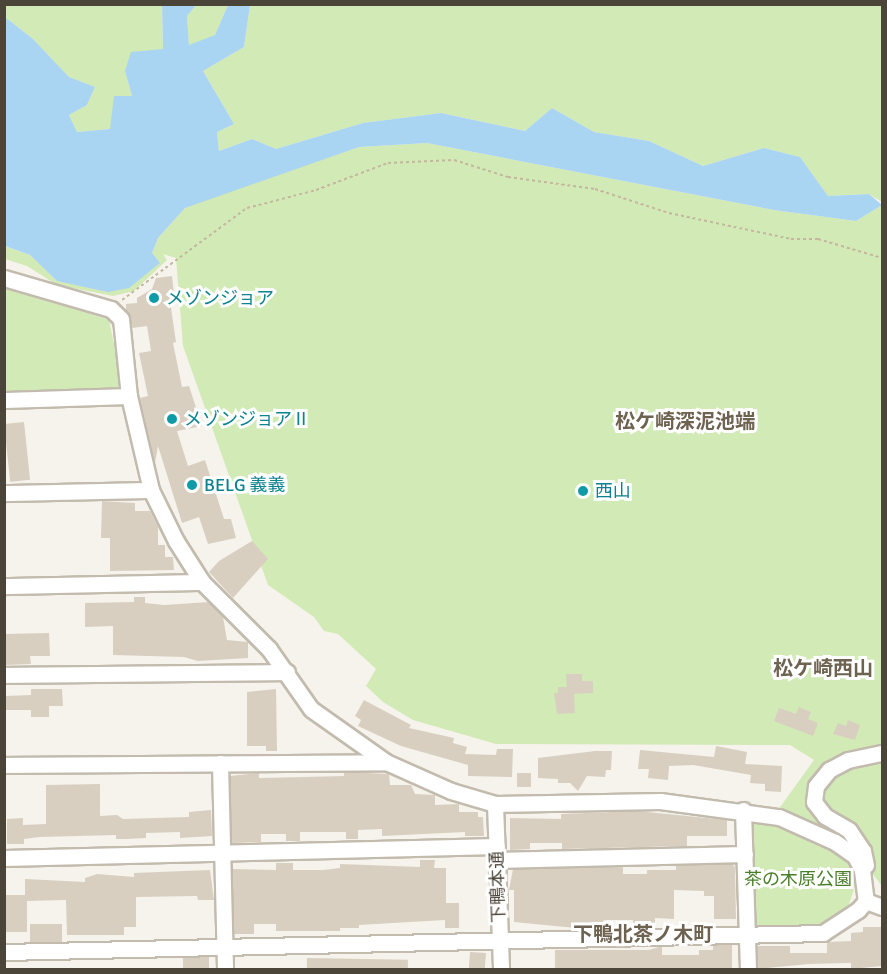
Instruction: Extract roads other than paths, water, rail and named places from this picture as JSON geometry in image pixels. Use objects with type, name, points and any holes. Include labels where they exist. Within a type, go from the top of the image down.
[{"type":"street","points":[[4,278],[111,309],[121,319],[129,396],[151,490],[176,541],[202,582],[269,648],[311,709],[386,762],[452,791],[495,804],[660,801],[743,810],[779,817],[835,842],[855,856],[862,870],[867,901]]},
{"type":"street","points":[[4,400],[129,396]]},
{"type":"street","points":[[4,493],[151,490]]},
{"type":"street","points":[[4,586],[202,582]]},
{"type":"street","points":[[4,675],[287,672]]},
{"type":"street","points":[[862,870],[867,862],[863,851],[849,830],[825,816],[814,802],[816,786],[829,770],[849,760],[882,753]]},
{"type":"street","points":[[4,765],[386,762]]},
{"type":"street","points":[[220,763],[220,852],[225,969]]},
{"type":"street","name":"下鴨本通","points":[[495,804],[501,969]]},
{"type":"street","points":[[743,810],[748,969]]},
{"type":"street","points":[[4,858],[220,852],[745,854]]},
{"type":"street","points":[[4,952],[823,933],[867,901]]},
{"type":"street","points":[[867,901],[882,906]]},
{"type":"water","points":[[162,4],[196,5],[187,16],[189,45],[215,35],[228,5],[250,5],[244,47],[203,71],[234,124],[217,132],[219,151],[252,139],[276,149],[363,123],[441,113],[525,131],[552,108],[594,132],[649,141],[703,166],[764,148],[800,157],[828,196],[869,194],[882,205],[856,221],[774,210],[427,143],[359,147],[185,208],[158,238],[152,253],[160,263],[129,288],[108,292],[57,281],[30,255],[5,246],[5,17],[33,39],[69,77],[95,87],[87,105],[69,115],[77,132],[110,129],[114,96],[132,96],[125,71],[131,52],[163,49]]},
{"type":"place","name":"メゾンジョア","points":[[154,298]]},
{"type":"place","name":"メゾンジョアⅡ","points":[[172,419]]},
{"type":"place","name":"BELG 義義","points":[[192,485]]},
{"type":"place","name":"西山","points":[[583,491]]},
{"type":"district","name":"松ケ崎深泥池端","points":[[685,421]]},
{"type":"district","name":"松ケ崎西山","points":[[823,668]]},
{"type":"district","name":"下鴨北茶ノ木町","points":[[643,934]]},
{"type":"park label","name":"茶の木原公園","points":[[798,879]]}]
